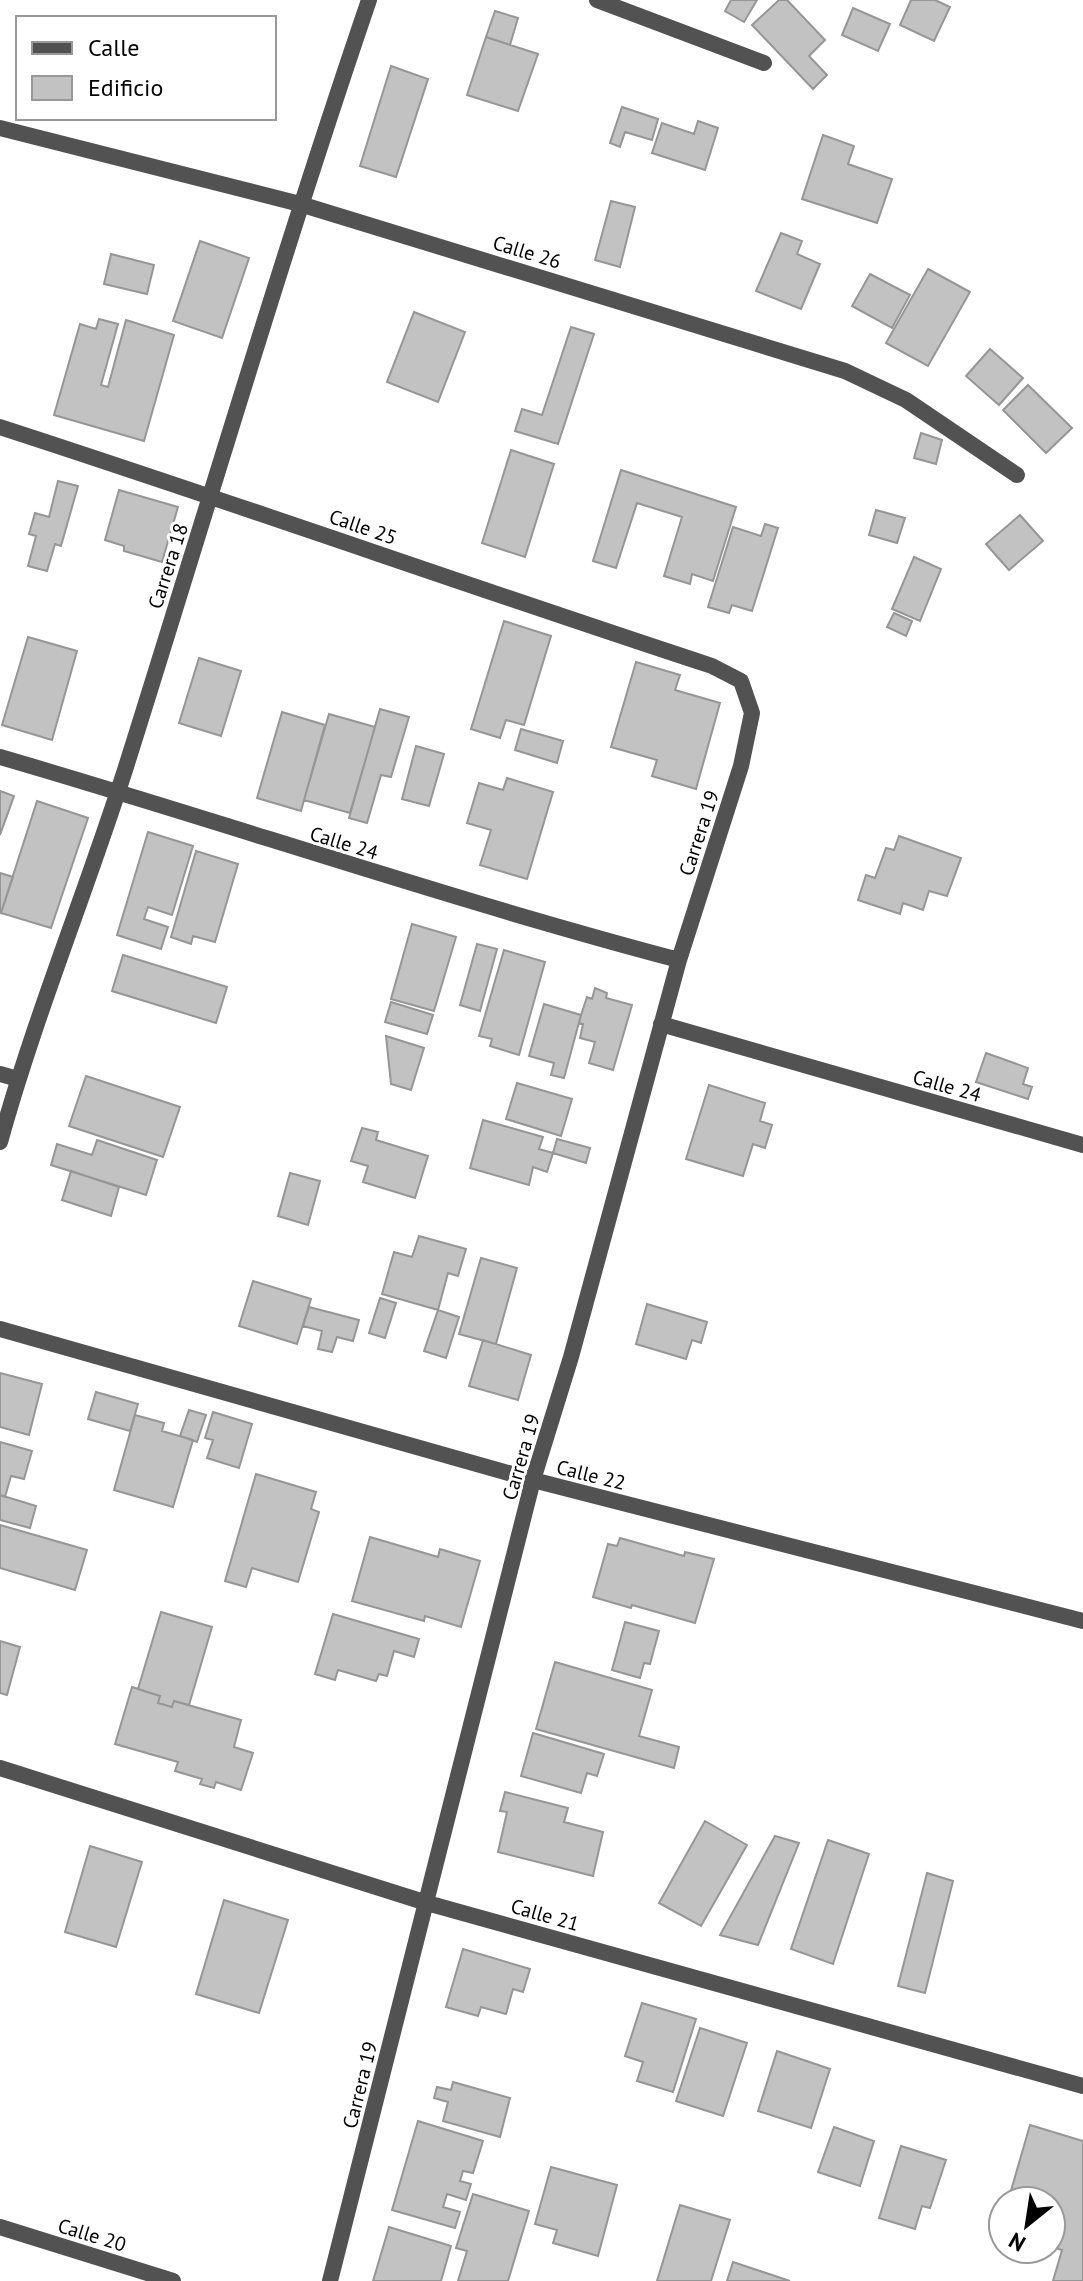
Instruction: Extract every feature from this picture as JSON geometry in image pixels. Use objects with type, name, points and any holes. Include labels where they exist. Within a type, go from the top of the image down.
[{"type":"street","name":"Carrera 18","points":[[0,1142],[18,1079],[118,791],[300,204],[369,0]]},
{"type":"street","points":[[597,0],[764,63]]},
{"type":"street","name":"Calle 26","points":[[0,128],[300,204],[845,371],[906,400],[1017,475]]},
{"type":"street","name":"Calle 25","points":[[0,427],[212,495],[513,601],[712,666]]},
{"type":"street","name":"Carrera 19","points":[[330,2281],[533,1480],[571,1357],[679,960],[741,766],[752,713],[741,681],[712,666]]},
{"type":"street","name":"Calle 24","points":[[0,757],[118,791],[334,861],[679,960]]},
{"type":"street","name":"Calle 24","points":[[661,1024],[1083,1145]]},
{"type":"street","points":[[0,1074],[18,1079]]},
{"type":"street","name":"Calle 22","points":[[0,1329],[533,1480],[1083,1621]]},
{"type":"street","name":"Calle 21","points":[[0,1768],[427,1903],[1083,2086]]},
{"type":"street","name":"Calle 20","points":[[0,2227],[173,2281]]},
{"type":"building","points":[[731,0],[757,0],[744,22],[725,11]]},
{"type":"building","points":[[779,0],[787,0],[825,40],[809,56],[827,75],[813,89],[752,25]]},
{"type":"building","points":[[911,0],[935,0],[950,7],[934,41],[900,25]]},
{"type":"building","points":[[853,8],[890,24],[878,51],[842,35]]},
{"type":"building","points":[[495,11],[518,18],[510,45],[486,37]]},
{"type":"building","points":[[486,37],[538,54],[518,111],[467,95]]},
{"type":"building","points":[[391,66],[428,79],[396,177],[360,166]]},
{"type":"building","points":[[622,107],[658,119],[652,140],[625,132],[620,147],[610,143]]},
{"type":"building","points":[[698,121],[718,128],[705,170],[652,153],[662,123],[694,134]]},
{"type":"building","points":[[823,135],[854,146],[848,164],[892,179],[877,223],[802,199]]},
{"type":"building","points":[[611,201],[635,207],[620,267],[595,260]]},
{"type":"building","points":[[781,233],[802,241],[797,254],[820,264],[801,309],[756,291]]},
{"type":"building","points":[[200,241],[249,258],[222,338],[173,321]]},
{"type":"building","points":[[111,254],[154,265],[147,294],[104,284]]},
{"type":"building","points":[[928,269],[970,292],[928,366],[886,343]]},
{"type":"building","points":[[870,274],[910,295],[892,328],[852,306]]},
{"type":"building","points":[[414,312],[465,332],[438,402],[387,382]]},
{"type":"building","points":[[99,319],[118,324],[101,385],[108,387],[126,320],[174,335],[144,441],[54,415],[80,324],[96,329]]},
{"type":"building","points":[[571,327],[594,334],[558,444],[515,431],[522,409],[542,415]]},
{"type":"building","points":[[990,349],[1023,378],[999,405],[966,376]]},
{"type":"building","points":[[1028,385],[1072,428],[1046,453],[1003,410]]},
{"type":"building","points":[[921,433],[942,440],[936,464],[914,458]]},
{"type":"building","points":[[511,450],[554,464],[525,557],[482,543]]},
{"type":"building","points":[[621,470],[736,507],[713,581],[692,574],[690,584],[664,576],[682,517],[637,503],[616,568],[593,561]]},
{"type":"building","points":[[58,481],[78,486],[61,546],[55,544],[47,571],[28,566],[36,536],[29,534],[35,513],[49,517]]},
{"type":"building","points":[[119,490],[178,507],[162,562],[124,551],[124,546],[105,540]]},
{"type":"building","points":[[876,510],[905,518],[897,543],[869,535]]},
{"type":"building","points":[[1020,515],[1043,541],[1009,570],[986,544]]},
{"type":"building","points":[[765,524],[778,528],[752,611],[732,605],[729,613],[708,607],[733,527],[761,536]]},
{"type":"building","points":[[914,557],[941,569],[920,621],[892,609]]},
{"type":"building","points":[[894,613],[912,621],[906,636],[887,627]]},
{"type":"building","points":[[504,621],[551,636],[524,725],[506,720],[500,738],[471,729]]},
{"type":"building","points":[[28,637],[77,651],[52,740],[2,725]]},
{"type":"building","points":[[199,658],[241,671],[221,736],[179,723]]},
{"type":"building","points":[[636,662],[680,675],[675,690],[720,703],[696,789],[652,776],[657,760],[611,747]]},
{"type":"building","points":[[380,709],[409,717],[391,777],[381,775],[367,823],[349,818]]},
{"type":"building","points":[[282,712],[325,725],[301,811],[257,798]]},
{"type":"building","points":[[329,714],[375,727],[350,813],[304,800]]},
{"type":"building","points":[[521,729],[563,741],[557,763],[515,750]]},
{"type":"building","points":[[416,746],[444,754],[429,806],[402,799]]},
{"type":"building","points":[[507,778],[553,792],[527,879],[480,865],[491,830],[467,823],[479,783],[503,790]]},
{"type":"building","points":[[0,791],[14,796],[0,835]]},
{"type":"building","points":[[37,801],[88,818],[51,928],[1,913]]},
{"type":"building","points":[[148,832],[193,846],[172,915],[148,907],[144,919],[168,927],[161,949],[117,935]]},
{"type":"building","points":[[899,836],[961,858],[947,896],[929,891],[923,910],[903,903],[900,914],[858,900],[866,875],[875,878],[886,848],[894,850]]},
{"type":"building","points":[[196,851],[238,864],[215,942],[193,936],[191,944],[171,937]]},
{"type":"building","points":[[0,873],[13,877],[1,913],[0,912]]},
{"type":"building","points":[[412,924],[456,937],[434,1011],[391,999]]},
{"type":"building","points":[[477,944],[497,949],[480,1011],[460,1005]]},
{"type":"building","points":[[504,950],[545,962],[519,1055],[490,1046],[492,1039],[479,1036]]},
{"type":"building","points":[[123,955],[227,987],[216,1023],[112,991]]},
{"type":"building","points":[[595,988],[607,993],[606,998],[632,1005],[613,1070],[589,1063],[595,1042],[580,1038],[581,1015],[587,997],[592,999]]},
{"type":"building","points":[[391,1002],[433,1015],[427,1034],[385,1022]]},
{"type":"building","points":[[544,1004],[581,1015],[564,1078],[551,1075],[554,1063],[529,1056]]},
{"type":"building","points":[[386,1036],[424,1048],[411,1090],[391,1084]]},
{"type":"building","points":[[986,1053],[1028,1068],[1023,1084],[1032,1087],[1028,1099],[976,1082]]},
{"type":"building","points":[[86,1076],[180,1107],[163,1157],[69,1126]]},
{"type":"building","points":[[517,1083],[572,1099],[561,1136],[506,1119]]},
{"type":"building","points":[[709,1085],[765,1103],[760,1121],[772,1125],[765,1148],[753,1144],[743,1176],[686,1159]]},
{"type":"building","points":[[483,1120],[543,1137],[539,1149],[553,1153],[547,1172],[533,1167],[529,1185],[470,1168]]},
{"type":"building","points":[[362,1128],[378,1132],[376,1140],[428,1156],[415,1198],[363,1182],[368,1166],[351,1161]]},
{"type":"building","points":[[557,1139],[590,1148],[586,1163],[553,1153]]},
{"type":"building","points":[[97,1140],[157,1160],[146,1195],[51,1165],[57,1144],[92,1155]]},
{"type":"building","points":[[71,1171],[119,1187],[111,1216],[62,1200]]},
{"type":"building","points":[[290,1173],[320,1181],[308,1225],[278,1216]]},
{"type":"building","points":[[419,1236],[466,1249],[458,1276],[448,1273],[438,1310],[382,1294],[394,1252],[412,1257]]},
{"type":"building","points":[[481,1258],[517,1268],[496,1344],[459,1334]]},
{"type":"building","points":[[253,1281],[311,1299],[297,1344],[239,1326]]},
{"type":"building","points":[[380,1298],[396,1303],[385,1338],[369,1333]]},
{"type":"building","points":[[647,1304],[707,1322],[701,1343],[692,1340],[686,1359],[636,1344]]},
{"type":"building","points":[[309,1307],[359,1320],[353,1341],[337,1337],[332,1352],[318,1349],[322,1331],[303,1326]]},
{"type":"building","points":[[438,1310],[459,1317],[446,1358],[424,1351]]},
{"type":"building","points":[[483,1340],[531,1355],[518,1400],[469,1386]]},
{"type":"building","points":[[0,1373],[42,1384],[29,1435],[0,1427]]},
{"type":"building","points":[[96,1392],[138,1404],[130,1431],[88,1419]]},
{"type":"building","points":[[189,1410],[206,1415],[197,1442],[180,1436]]},
{"type":"building","points":[[213,1412],[252,1424],[239,1468],[207,1458],[213,1440],[205,1438]]},
{"type":"building","points":[[135,1415],[164,1423],[162,1431],[193,1440],[173,1507],[114,1490]]},
{"type":"building","points":[[0,1442],[32,1451],[24,1479],[11,1476],[5,1497],[0,1495]]},
{"type":"building","points":[[256,1474],[316,1492],[311,1509],[319,1512],[298,1582],[252,1568],[246,1587],[225,1581]]},
{"type":"building","points":[[0,1495],[36,1506],[30,1528],[0,1520]]},
{"type":"building","points":[[0,1525],[87,1550],[75,1590],[0,1568]]},
{"type":"building","points":[[370,1537],[438,1557],[440,1549],[480,1561],[461,1627],[425,1616],[424,1621],[352,1601]]},
{"type":"building","points":[[620,1538],[684,1556],[685,1552],[714,1559],[695,1623],[593,1597],[608,1544],[617,1546]]},
{"type":"building","points":[[161,1612],[212,1627],[189,1705],[174,1701],[172,1707],[158,1703],[160,1696],[138,1689]]},
{"type":"building","points":[[333,1614],[419,1639],[414,1657],[394,1651],[387,1676],[379,1674],[376,1681],[338,1670],[335,1680],[315,1674]]},
{"type":"building","points":[[625,1622],[659,1631],[650,1664],[644,1663],[640,1678],[612,1670]]},
{"type":"building","points":[[0,1641],[20,1647],[7,1695],[0,1693]]},
{"type":"building","points":[[555,1662],[652,1690],[639,1736],[679,1747],[674,1768],[536,1729]]},
{"type":"building","points":[[132,1687],[160,1696],[158,1703],[172,1707],[174,1701],[241,1720],[234,1747],[253,1753],[241,1790],[216,1782],[214,1788],[200,1784],[202,1779],[175,1771],[178,1762],[115,1744]]},
{"type":"building","points":[[533,1733],[604,1754],[597,1776],[587,1773],[581,1793],[521,1776]]},
{"type":"building","points":[[505,1792],[568,1808],[564,1822],[603,1832],[593,1876],[498,1852],[507,1812],[500,1811]]},
{"type":"building","points":[[705,1821],[747,1845],[701,1926],[659,1903]]},
{"type":"building","points":[[775,1836],[799,1843],[758,1945],[720,1935]]},
{"type":"building","points":[[828,1840],[869,1854],[833,1964],[791,1949]]},
{"type":"building","points":[[90,1846],[142,1862],[116,1947],[65,1932]]},
{"type":"building","points":[[927,1873],[953,1881],[925,1993],[898,1986]]},
{"type":"building","points":[[224,1900],[288,1920],[259,2013],[196,1994]]},
{"type":"building","points":[[463,1949],[530,1969],[523,1992],[513,1989],[506,2014],[481,2007],[478,2016],[446,2007]]},
{"type":"building","points":[[642,2003],[696,2019],[673,2092],[637,2081],[643,2062],[625,2056]]},
{"type":"building","points":[[700,2028],[747,2043],[723,2116],[676,2101]]},
{"type":"building","points":[[777,2051],[830,2069],[811,2128],[758,2111]]},
{"type":"building","points":[[453,2082],[510,2098],[500,2137],[443,2121],[448,2102],[434,2098],[437,2087],[451,2090]]},
{"type":"building","points":[[418,2121],[483,2141],[473,2173],[463,2171],[460,2181],[471,2184],[466,2200],[447,2194],[443,2207],[460,2212],[455,2228],[392,2210]]},
{"type":"building","points":[[1030,2125],[1083,2141],[1083,2281],[1053,2281],[1058,2265],[1067,2265],[1067,2185],[1013,2185]]},
{"type":"building","points":[[834,2127],[874,2141],[860,2186],[818,2172]]},
{"type":"building","points":[[901,2146],[946,2160],[930,2208],[922,2206],[915,2229],[879,2218]]},
{"type":"building","points":[[551,2167],[617,2185],[598,2256],[553,2243],[557,2230],[535,2224]]},
{"type":"building","points":[[473,2194],[529,2211],[508,2281],[458,2281],[467,2251],[456,2248]]},
{"type":"building","points":[[680,2205],[730,2220],[711,2281],[657,2281]]},
{"type":"building","points":[[389,2227],[451,2246],[441,2281],[373,2281]]},
{"type":"building","points":[[733,2262],[790,2281],[727,2281]]}]
